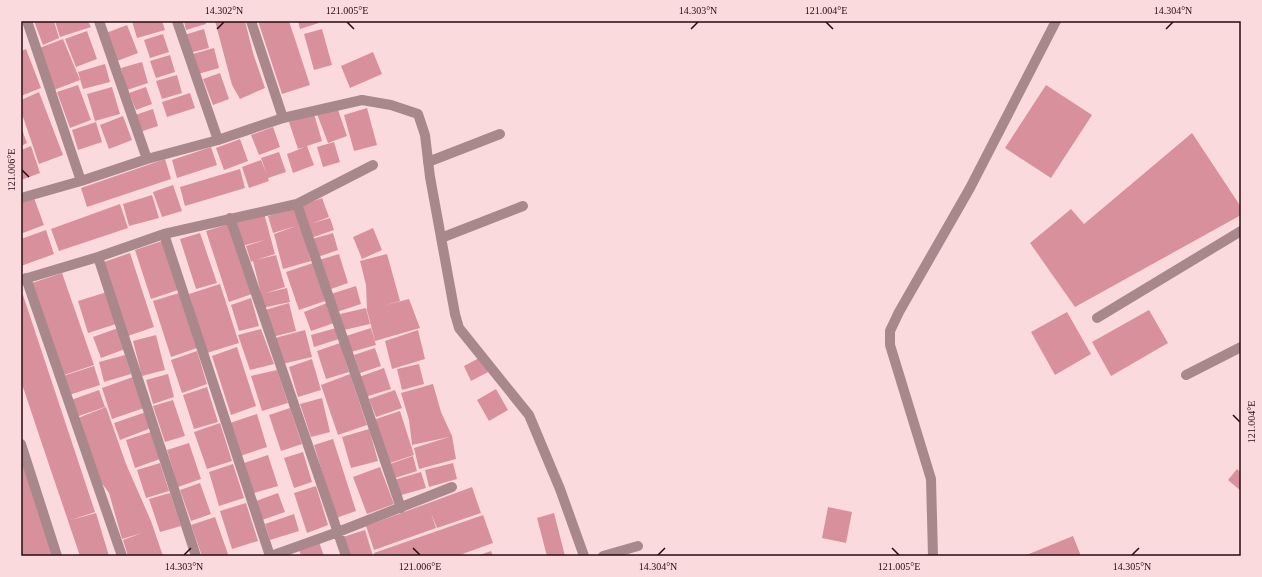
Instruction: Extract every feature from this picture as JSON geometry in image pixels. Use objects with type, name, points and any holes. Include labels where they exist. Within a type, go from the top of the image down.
[{"type":"street","points":[[27,21],[81,181]]},
{"type":"street","points":[[99,21],[148,159]]},
{"type":"street","points":[[177,21],[218,140]]},
{"type":"street","points":[[251,21],[283,118]]},
{"type":"street","points":[[933,556],[931,479],[890,345],[890,331],[899,312],[973,181],[1056,21]]},
{"type":"street","points":[[21,198],[81,181],[148,159],[218,140],[283,118],[362,100],[391,105],[418,114],[425,135],[428,162],[458,328],[529,415],[560,489],[584,556]]},
{"type":"street","points":[[428,162],[500,134]]},
{"type":"street","points":[[122,556],[24,279],[98,257],[164,234],[297,204],[373,165]]},
{"type":"street","points":[[297,204],[401,508]]},
{"type":"street","points":[[441,238],[522,206]]},
{"type":"street","points":[[230,218],[346,556]]},
{"type":"street","points":[[1097,318],[1241,231]]},
{"type":"street","points":[[164,234],[271,556],[452,488]]},
{"type":"street","points":[[98,257],[196,556]]},
{"type":"street","points":[[1186,375],[1241,347]]},
{"type":"street","points":[[21,444],[57,556]]},
{"type":"street","points":[[603,556],[638,546]]},
{"type":"building","points":[[34,21],[54,21],[59,38],[43,45]]},
{"type":"building","points":[[55,21],[88,21],[91,27],[60,37]]},
{"type":"building","points":[[132,21],[162,21],[165,30],[137,38]]},
{"type":"building","points":[[184,21],[205,21],[206,24],[186,30]]},
{"type":"building","points":[[215,21],[245,21],[253,53],[265,88],[240,99],[232,85]]},
{"type":"building","points":[[258,21],[289,21],[310,85],[282,94]]},
{"type":"building","points":[[298,21],[318,21],[319,23],[300,29]]},
{"type":"building","points":[[127,25],[138,53],[117,61],[106,33]]},
{"type":"building","points":[[204,29],[209,48],[189,53],[184,35]]},
{"type":"building","points":[[322,29],[332,65],[314,70],[304,34]]},
{"type":"building","points":[[87,31],[97,59],[76,67],[65,39]]},
{"type":"building","points":[[163,34],[169,52],[150,58],[144,40]]},
{"type":"building","points":[[63,39],[80,80],[54,90],[37,49]]},
{"type":"building","points":[[214,48],[219,68],[198,74],[193,54]]},
{"type":"building","points":[[26,49],[41,88],[21,96],[21,51]]},
{"type":"building","points":[[373,52],[382,74],[350,88],[341,66]]},
{"type":"building","points":[[170,55],[175,72],[156,78],[150,61]]},
{"type":"building","points":[[142,62],[148,83],[127,90],[121,68]]},
{"type":"building","points":[[105,64],[110,82],[83,89],[78,72]]},
{"type":"building","points":[[220,73],[229,99],[213,105],[203,79]]},
{"type":"building","points":[[177,75],[182,93],[162,99],[156,81]]},
{"type":"building","points":[[78,85],[91,120],[70,128],[57,92]]},
{"type":"building","points":[[1046,85],[1092,115],[1051,178],[1005,148]]},
{"type":"building","points":[[112,87],[120,114],[95,121],[87,94]]},
{"type":"building","points":[[146,87],[152,104],[136,110],[129,93]]},
{"type":"building","points":[[39,92],[63,155],[39,164],[21,111],[21,100]]},
{"type":"building","points":[[190,93],[195,108],[167,117],[162,102]]},
{"type":"building","points":[[337,107],[347,136],[328,143],[317,114]]},
{"type":"building","points":[[367,108],[377,145],[354,151],[344,115]]},
{"type":"building","points":[[153,109],[158,126],[140,132],[135,115]]},
{"type":"building","points":[[314,114],[322,141],[307,146],[314,165],[293,173],[287,154],[305,147],[298,149],[289,122]]},
{"type":"building","points":[[123,116],[132,140],[109,149],[100,125]]},
{"type":"building","points":[[96,122],[102,142],[78,150],[72,130]]},
{"type":"building","points":[[21,127],[27,143],[21,146]]},
{"type":"building","points":[[273,127],[280,147],[259,155],[251,135]]},
{"type":"building","points":[[1192,133],[1241,207],[1241,215],[1075,307],[1030,243],[1071,209],[1084,224]]},
{"type":"building","points":[[240,139],[248,161],[224,170],[216,148]]},
{"type":"building","points":[[334,142],[340,162],[323,167],[317,147]]},
{"type":"building","points":[[31,146],[40,173],[21,180],[21,150]]},
{"type":"building","points":[[211,147],[217,165],[177,178],[172,160]]},
{"type":"building","points":[[279,152],[286,172],[268,178],[269,181],[249,188],[242,167],[261,160],[267,175],[261,158]]},
{"type":"building","points":[[165,159],[171,179],[87,207],[81,188]]},
{"type":"building","points":[[240,169],[245,188],[185,206],[180,187]]},
{"type":"building","points":[[173,185],[182,211],[162,217],[153,192]]},
{"type":"building","points":[[152,195],[159,218],[129,226],[123,204]]},
{"type":"building","points":[[34,198],[44,225],[23,233],[21,227],[21,203]]},
{"type":"building","points":[[322,198],[329,217],[308,225],[301,206]]},
{"type":"building","points":[[120,204],[128,228],[59,251],[51,229]]},
{"type":"building","points":[[296,208],[311,261],[283,269],[274,234],[296,226],[273,233],[268,216]]},
{"type":"building","points":[[264,213],[275,254],[256,260],[276,255],[285,287],[266,293],[287,288],[290,302],[262,308],[259,295],[261,294],[253,261],[251,262],[246,246],[265,240],[242,246],[236,220]]},
{"type":"building","points":[[330,218],[334,230],[311,238],[307,225]]},
{"type":"building","points":[[229,224],[252,294],[229,302],[206,231]]},
{"type":"building","points":[[373,228],[382,250],[362,259],[353,237]]},
{"type":"building","points":[[46,230],[54,254],[21,266],[21,239]]},
{"type":"building","points":[[200,233],[217,283],[196,289],[180,239]]},
{"type":"building","points":[[333,233],[338,250],[318,257],[312,239]]},
{"type":"building","points":[[162,241],[178,290],[151,299],[135,250]]},
{"type":"building","points":[[130,253],[154,327],[128,336],[104,262]]},
{"type":"building","points":[[339,254],[348,283],[328,290],[319,260]]},
{"type":"building","points":[[387,254],[400,301],[382,306],[409,299],[420,328],[375,341],[367,310],[366,285],[360,261]]},
{"type":"building","points":[[313,263],[325,301],[299,310],[286,272]]},
{"type":"building","points":[[62,273],[94,365],[64,375],[32,283]]},
{"type":"building","points":[[220,284],[239,343],[207,353],[189,294]]},
{"type":"building","points":[[356,286],[361,304],[337,312],[331,294]]},
{"type":"building","points":[[107,292],[116,324],[88,333],[78,301]]},
{"type":"building","points":[[179,293],[197,348],[171,357],[153,301]]},
{"type":"building","points":[[23,295],[95,512],[71,520],[96,513],[109,556],[80,556],[21,381],[21,296]]},
{"type":"building","points":[[251,298],[259,326],[239,331],[231,305]]},
{"type":"building","points":[[289,303],[296,331],[272,337],[265,310]]},
{"type":"building","points":[[327,303],[334,323],[311,331],[304,312]]},
{"type":"building","points":[[366,308],[370,324],[344,330],[340,314]]},
{"type":"building","points":[[1149,310],[1168,343],[1111,376],[1092,342]]},
{"type":"building","points":[[1067,312],[1091,354],[1055,375],[1031,332]]},
{"type":"building","points":[[118,328],[125,349],[101,358],[93,337]]},
{"type":"building","points":[[336,328],[339,339],[314,347],[311,335]]},
{"type":"building","points":[[371,328],[376,345],[351,352],[346,336]]},
{"type":"building","points":[[261,329],[274,364],[250,370],[238,335]]},
{"type":"building","points":[[305,330],[312,357],[282,364],[275,338]]},
{"type":"building","points":[[418,330],[425,359],[392,369],[385,341]]},
{"type":"building","points":[[156,335],[165,370],[142,376],[133,341]]},
{"type":"building","points":[[340,343],[349,372],[326,379],[317,351]]},
{"type":"building","points":[[237,347],[256,406],[231,415],[212,356]]},
{"type":"building","points":[[375,348],[381,366],[360,373],[354,355]]},
{"type":"building","points":[[197,351],[207,384],[182,393],[171,360]]},
{"type":"building","points":[[125,355],[131,374],[104,382],[99,362]]},
{"type":"building","points":[[481,357],[488,372],[471,381],[464,366]]},
{"type":"building","points":[[312,359],[321,390],[298,397],[289,367]]},
{"type":"building","points":[[419,364],[424,384],[402,390],[397,369]]},
{"type":"building","points":[[94,366],[100,385],[69,395],[63,376]]},
{"type":"building","points":[[384,368],[391,389],[365,397],[359,377]]},
{"type":"building","points":[[277,370],[288,403],[262,411],[251,376]]},
{"type":"building","points":[[168,374],[174,397],[153,404],[146,380]]},
{"type":"building","points":[[350,374],[367,425],[338,435],[321,385]]},
{"type":"building","points":[[133,377],[144,408],[112,419],[102,388]]},
{"type":"building","points":[[433,384],[441,412],[452,436],[456,459],[419,469],[414,448],[449,437],[412,445],[409,420],[401,393]]},
{"type":"building","points":[[207,387],[218,422],[194,429],[183,395]]},
{"type":"building","points":[[496,389],[508,410],[489,421],[477,400]]},
{"type":"building","points":[[99,390],[105,407],[76,417],[71,400]]},
{"type":"building","points":[[395,390],[402,408],[376,417],[369,399]]},
{"type":"building","points":[[322,398],[330,432],[311,437],[300,404]]},
{"type":"building","points":[[173,400],[185,436],[165,442],[153,406]]},
{"type":"building","points":[[106,407],[126,464],[151,521],[163,556],[128,556],[123,540],[142,533],[122,539],[109,493],[96,475],[78,418]]},
{"type":"building","points":[[290,408],[302,444],[281,451],[269,415]]},
{"type":"building","points":[[400,411],[414,455],[387,464],[373,420]]},
{"type":"building","points":[[146,412],[151,428],[120,440],[114,423]]},
{"type":"building","points":[[257,414],[267,447],[240,456],[230,423]]},
{"type":"building","points":[[220,423],[232,461],[207,469],[194,432]]},
{"type":"building","points":[[369,429],[378,461],[351,468],[342,437]]},
{"type":"building","points":[[151,432],[160,459],[135,468],[126,440]]},
{"type":"building","points":[[333,439],[356,511],[336,518],[314,445]]},
{"type":"building","points":[[189,443],[201,479],[178,487],[167,450]]},
{"type":"building","points":[[303,452],[312,482],[294,488],[284,458]]},
{"type":"building","points":[[268,455],[278,486],[251,494],[241,464]]},
{"type":"building","points":[[413,456],[417,471],[395,478],[390,464]]},
{"type":"building","points":[[21,458],[54,556],[21,556]]},
{"type":"building","points":[[160,463],[169,491],[146,498],[137,470]]},
{"type":"building","points":[[453,463],[457,479],[429,487],[425,470]]},
{"type":"building","points":[[233,464],[244,498],[219,506],[209,472]]},
{"type":"building","points":[[380,467],[394,504],[367,514],[353,477]]},
{"type":"building","points":[[1237,469],[1241,473],[1241,491],[1228,480]]},
{"type":"building","points":[[421,472],[426,488],[398,496],[394,480]]},
{"type":"building","points":[[200,483],[211,514],[191,521],[180,490]]},
{"type":"building","points":[[316,486],[328,525],[307,533],[294,493]]},
{"type":"building","points":[[472,487],[481,513],[437,528],[431,513],[436,528],[374,550],[366,526]]},
{"type":"building","points":[[170,493],[181,526],[160,532],[149,499]]},
{"type":"building","points":[[278,493],[285,512],[262,520],[256,501]]},
{"type":"building","points":[[246,503],[258,541],[232,549],[220,511]]},
{"type":"building","points":[[828,507],[852,512],[846,543],[822,538]]},
{"type":"building","points":[[554,513],[565,556],[547,556],[537,518]]},
{"type":"building","points":[[294,514],[299,531],[270,540],[265,524]]},
{"type":"building","points":[[483,515],[493,543],[457,556],[375,556],[374,553]]},
{"type":"building","points":[[215,517],[228,554],[223,556],[202,556],[191,525]]},
{"type":"building","points":[[365,530],[373,556],[349,556],[343,537]]},
{"type":"building","points":[[1073,536],[1081,556],[1024,556]]},
{"type":"building","points":[[319,542],[324,556],[301,556],[299,549]]},
{"type":"building","points":[[491,551],[493,556],[477,556]]}]
